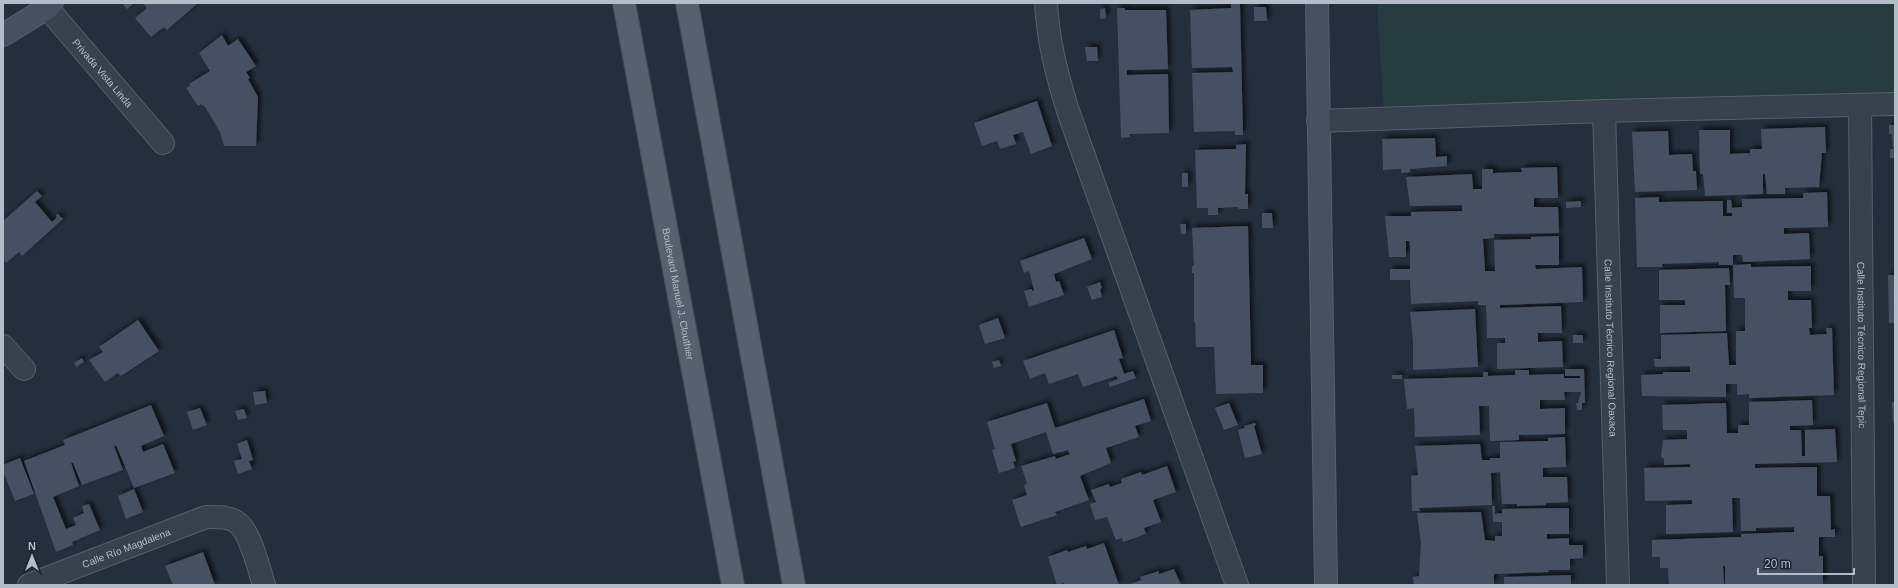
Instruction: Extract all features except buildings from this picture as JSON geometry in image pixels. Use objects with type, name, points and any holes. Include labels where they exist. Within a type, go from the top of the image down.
[{"type":"main road","name":"Boulevard Manuel J. Clouthier","points":[[624,3],[733,585]]},
{"type":"main road","points":[[687,3],[794,585]]},
{"type":"street","points":[[1046,3],[1047,28],[1054,63],[1068,111],[1237,585]]},
{"type":"street","points":[[1317,3],[1326,585]]},
{"type":"street","points":[[3,35],[48,5]]},
{"type":"street","name":"Privada Vista Linda","points":[[48,5],[164,142]]},
{"type":"street","points":[[1318,121],[1604,111],[1895,104]]},
{"type":"street","name":"Calle Instituto Técnico Regional Tepic","points":[[1860,105],[1864,585]]},
{"type":"street","name":"Calle Instituto Técnico Regional Oaxaca","points":[[1604,111],[1618,585]]},
{"type":"street","points":[[3,346],[24,369]]},
{"type":"street","name":"Calle Río Magdalena","points":[[29,585],[206,517],[224,517],[239,524],[248,539],[264,585]]},
{"type":"green space","points":[[1377,3],[1895,3],[1895,99],[1384,114]]}]
